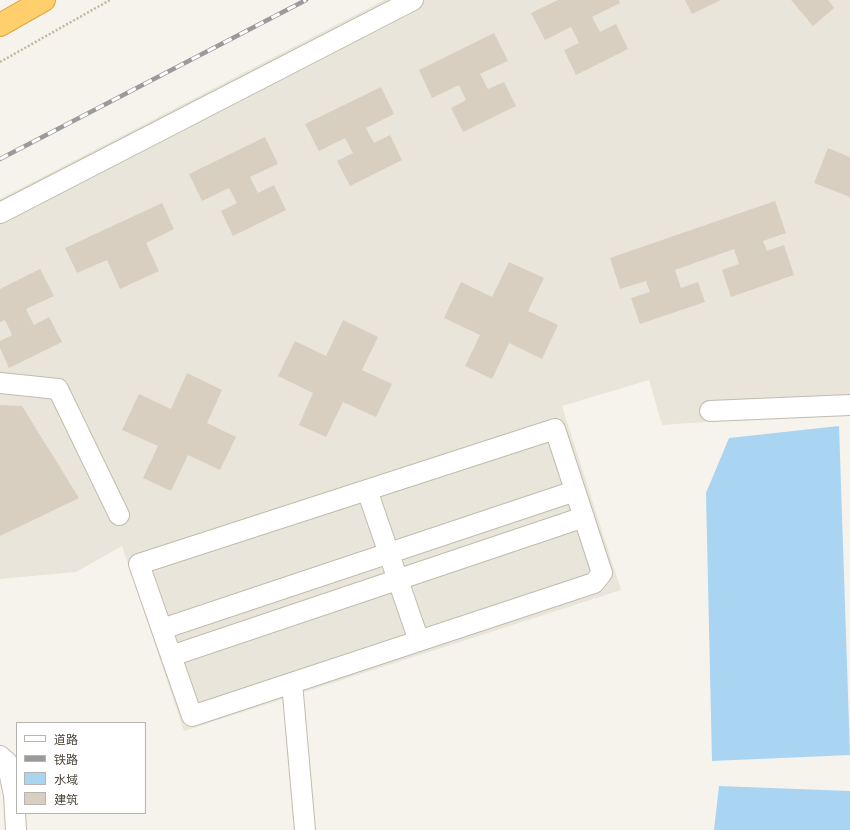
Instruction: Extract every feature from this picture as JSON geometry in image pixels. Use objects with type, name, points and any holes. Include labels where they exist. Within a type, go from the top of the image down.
[{"type":"highway","points":[[0,25],[44,0]]},
{"type":"street","points":[[0,213],[412,0]]},
{"type":"street","points":[[0,383],[58,389],[119,515]]},
{"type":"street","points":[[710,411],[850,404]]},
{"type":"street","points":[[555,429],[575,491],[602,573],[594,583],[192,716],[139,564],[555,429]]},
{"type":"street","points":[[367,490],[419,641]]},
{"type":"street","points":[[162,629],[575,491]]},
{"type":"street","points":[[171,656],[584,517]]},
{"type":"street","points":[[292,683],[305,830]]},
{"type":"street","points":[[0,756],[7,762],[14,795],[16,830]]},
{"type":"path","points":[[0,62],[110,0]]},
{"type":"shaded area","points":[[384,0],[850,0],[850,412],[662,425],[649,380],[562,406],[621,590],[184,731],[122,546],[76,572],[0,579],[0,199]]},
{"type":"water","points":[[839,426],[850,755],[712,761],[706,493],[729,438]]},
{"type":"water","points":[[719,786],[850,791],[850,830],[714,830]]},
{"type":"building","points":[[558,0],[619,0],[620,3],[592,17],[600,32],[616,24],[628,49],[576,75],[564,50],[579,43],[571,27],[545,40],[531,13]]},
{"type":"building","points":[[685,0],[721,0],[692,14]]},
{"type":"building","points":[[791,0],[828,0],[834,8],[813,26]]},
{"type":"building","points":[[494,33],[508,61],[480,74],[488,89],[504,82],[516,106],[463,132],[451,108],[466,100],[459,85],[432,98],[419,70]]},
{"type":"building","points":[[381,87],[394,114],[366,128],[374,143],[390,135],[402,160],[350,186],[337,161],[353,153],[345,138],[319,151],[305,124]]},
{"type":"building","points":[[265,137],[278,164],[250,177],[258,193],[274,185],[286,210],[233,236],[221,211],[237,203],[229,188],[202,201],[189,174]]},
{"type":"building","points":[[828,148],[850,157],[850,197],[814,183]]},
{"type":"building","points":[[775,201],[786,233],[763,241],[767,251],[784,245],[794,275],[731,297],[722,270],[739,264],[734,249],[675,270],[681,288],[698,282],[705,302],[640,324],[631,298],[650,292],[646,281],[620,289],[610,258]]},
{"type":"building","points":[[162,203],[174,229],[146,243],[159,271],[120,289],[107,260],[77,273],[65,248]]},
{"type":"building","points":[[509,262],[544,278],[528,311],[558,325],[542,359],[509,343],[492,379],[465,366],[480,335],[444,318],[461,282],[492,297]]},
{"type":"building","points":[[40,269],[54,296],[26,309],[34,325],[49,317],[62,342],[9,368],[0,348],[0,341],[12,335],[5,320],[0,322],[0,289]]},
{"type":"building","points":[[343,320],[378,337],[362,370],[392,384],[376,417],[343,402],[326,437],[299,425],[313,393],[278,376],[295,341],[326,356]]},
{"type":"building","points":[[187,373],[222,390],[207,423],[236,437],[220,470],[188,455],[171,491],[143,478],[158,446],[122,430],[139,394],[171,409]]},
{"type":"building","points":[[0,405],[22,406],[79,498],[0,536]]},
{"type":"railway","points":[[0,159],[306,0]]}]
